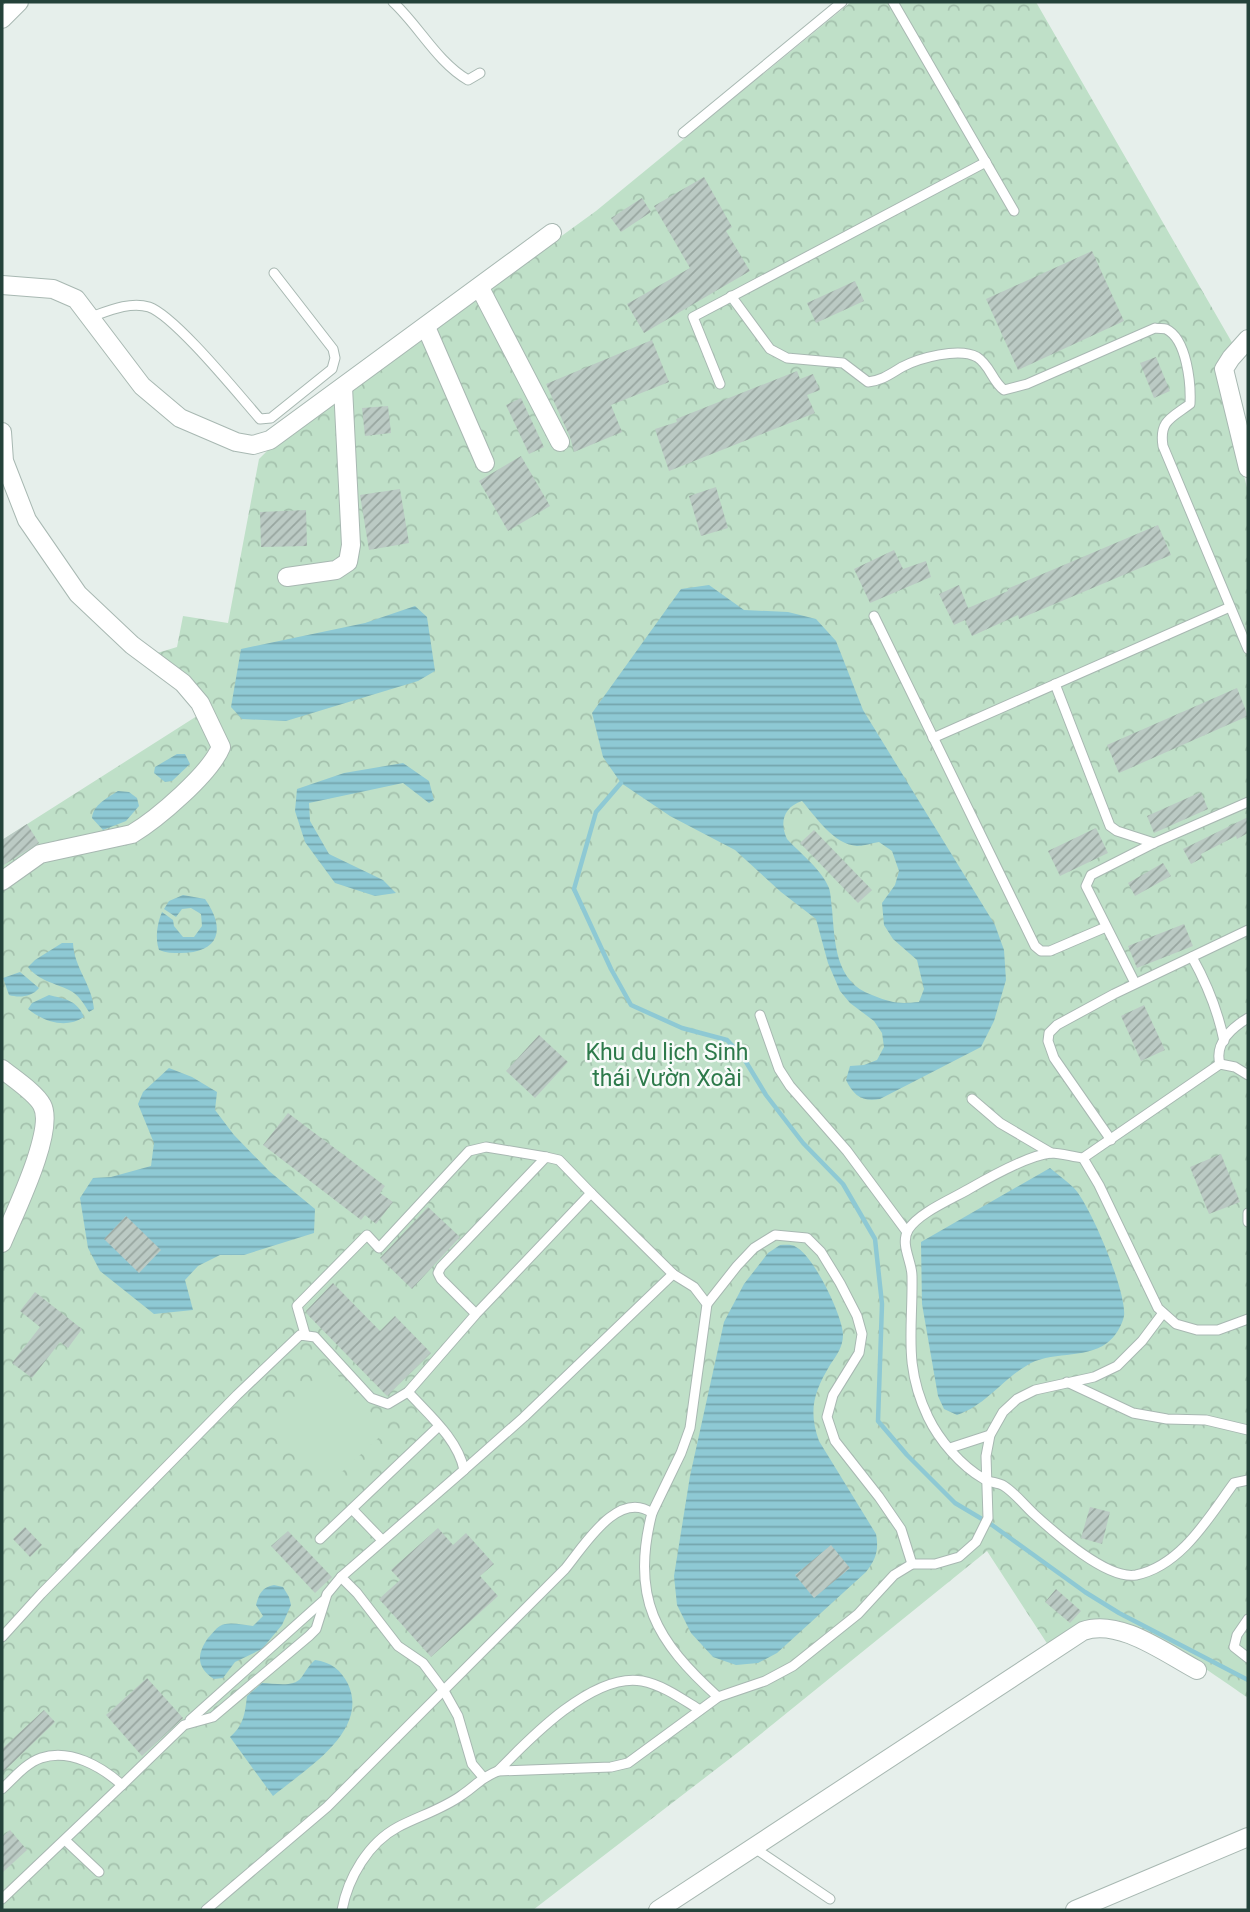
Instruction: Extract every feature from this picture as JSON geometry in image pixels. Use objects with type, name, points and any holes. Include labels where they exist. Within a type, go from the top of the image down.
[{"type":"street","points":[[2,19],[19,2]]},
{"type":"street","points":[[2,285],[64,292],[76,299],[142,386],[180,418],[236,442],[253,445],[270,440],[552,233]]},
{"type":"street","points":[[480,288],[560,442]]},
{"type":"street","points":[[426,327],[485,463]]},
{"type":"street","points":[[1248,339],[1224,369],[1248,468]]},
{"type":"street","points":[[287,577],[336,570],[348,562],[351,532],[343,387]]},
{"type":"street","points":[[2,432],[4,461],[27,520],[78,594],[132,645],[183,683],[200,703],[221,747],[216,758],[187,789],[132,834],[40,854],[2,881]]},
{"type":"street","points":[[2,1069],[40,1101],[46,1118],[43,1139],[2,1243]]},
{"type":"street","points":[[658,1910],[1083,1631],[1094,1627],[1115,1628],[1197,1670]]},
{"type":"street","points":[[1075,1910],[1248,1837]]},
{"type":"lane","points":[[393,2],[409,16],[452,70],[468,80],[480,73]]},
{"type":"lane","points":[[683,133],[842,2]]},
{"type":"lane","points":[[893,2],[1014,211]]},
{"type":"lane","points":[[720,384],[693,317],[986,162]]},
{"type":"lane","points":[[91,317],[123,306],[148,307],[171,320],[260,419],[271,418],[332,369],[335,358],[333,349],[274,273]]},
{"type":"lane","points":[[731,296],[770,349],[787,358],[844,363],[868,382],[882,380],[904,366],[951,353],[976,357],[1004,390],[1027,383],[1155,328],[1166,329],[1180,342],[1191,387],[1190,404],[1164,424],[1161,432],[1163,446],[1248,649]]},
{"type":"lane","points":[[933,738],[1230,607]]},
{"type":"lane","points":[[874,616],[1035,946],[1041,951],[1050,951],[1106,927]]},
{"type":"lane","points":[[1055,684],[1110,826],[1154,843]]},
{"type":"lane","points":[[1135,983],[1086,886],[1091,875],[1154,843],[1248,802]]},
{"type":"lane","points":[[1111,1140],[1054,1058],[1048,1041],[1049,1033],[1058,1025],[1135,983],[1248,930]]},
{"type":"lane","points":[[1192,957],[1219,1016],[1224,1041]]},
{"type":"lane","points":[[760,1015],[779,1069],[790,1086],[847,1151],[907,1232]]},
{"type":"lane","points":[[1220,1063],[1218,1057],[1230,1028],[1248,1018]]},
{"type":"lane","points":[[972,1099],[1000,1123],[1051,1153],[1083,1158],[1220,1063]]},
{"type":"lane","points":[[1220,1063],[1235,1067],[1248,1075]]},
{"type":"lane","points":[[305,1334],[297,1306],[367,1236],[379,1248],[469,1151],[486,1147],[559,1160],[673,1274],[694,1287],[707,1304]]},
{"type":"lane","points":[[1051,1153],[985,1180],[916,1220],[907,1232],[905,1240],[912,1273],[910,1357],[917,1388],[929,1418],[950,1448],[985,1480],[1002,1485],[1038,1518],[1103,1569],[1123,1576],[1138,1575],[1173,1556],[1194,1537],[1234,1483],[1248,1480]]},
{"type":"lane","points":[[477,1314],[438,1273],[546,1157]]},
{"type":"lane","points":[[1083,1158],[1099,1185],[1158,1308],[1163,1313],[1175,1324],[1197,1330],[1218,1330],[1248,1319]]},
{"type":"lane","points":[[2,1637],[48,1587],[293,1340],[305,1334],[315,1337],[371,1398],[388,1404],[408,1392],[591,1193]]},
{"type":"lane","points":[[1248,1213],[1248,1222]]},
{"type":"lane","points":[[718,1698],[687,1669],[662,1636],[644,1585],[646,1535],[652,1513],[690,1428],[707,1304],[754,1248],[775,1235],[807,1238],[821,1252],[851,1305],[862,1334],[859,1353],[833,1395],[827,1417],[835,1441],[901,1529],[912,1564]]},
{"type":"lane","points":[[184,1725],[213,1717],[309,1636],[316,1629],[327,1594],[341,1577],[524,1417],[673,1274]]},
{"type":"lane","points":[[342,1910],[345,1894],[360,1864],[378,1842],[396,1828],[462,1795],[483,1777],[498,1771],[611,1767],[628,1763],[718,1698],[765,1681],[793,1666],[858,1614],[894,1575],[912,1564],[936,1564],[959,1557],[976,1542],[988,1518],[985,1456],[990,1435],[1003,1412],[1017,1399],[1035,1390],[1094,1377],[1117,1366],[1142,1341],[1163,1313]]},
{"type":"lane","points":[[1067,1382],[1133,1413],[1167,1419],[1206,1420],[1248,1430]]},
{"type":"lane","points":[[408,1392],[439,1426],[462,1460],[464,1470]]},
{"type":"lane","points":[[320,1539],[439,1426]]},
{"type":"lane","points":[[950,1448],[990,1435]]},
{"type":"lane","points":[[206,1910],[327,1807],[444,1691],[619,1510],[644,1507],[652,1513]]},
{"type":"lane","points":[[352,1509],[382,1540]]},
{"type":"lane","points":[[341,1577],[357,1593],[398,1646],[423,1663],[444,1691],[458,1716],[472,1764],[483,1777]]},
{"type":"lane","points":[[2,1899],[184,1725],[324,1600]]},
{"type":"lane","points":[[1248,1619],[1237,1634],[1234,1647],[1248,1658]]},
{"type":"lane","points":[[498,1771],[538,1729],[595,1690],[638,1680],[657,1685],[700,1710]]},
{"type":"lane","points":[[2,1789],[31,1764],[42,1758],[56,1756],[77,1758],[100,1768],[122,1785]]},
{"type":"lane","points":[[65,1840],[99,1872]]},
{"type":"lane","points":[[753,1847],[830,1899]]},
{"type":"green space","name":"Khu du lịch Sinh thái Vườn Xoài","points":[[851,2],[1036,2],[1234,346],[1220,377],[1248,492],[1248,1698],[1181,1653],[1125,1623],[1113,1620],[1096,1622],[1048,1645],[987,1551],[741,1750],[533,1910],[2,1910],[2,840],[208,709],[154,654],[177,647],[183,616],[228,623],[259,459],[272,446],[596,211]]},
{"type":"green space","points":[[332,1369],[387,1430],[330,1483],[274,1423]]},
{"type":"water","points":[[709,585],[744,610],[788,612],[816,619],[836,641],[863,710],[995,925],[1004,950],[1006,980],[994,1021],[981,1047],[880,1099],[863,1099],[856,1094],[846,1080],[850,1066],[877,1060],[884,1047],[882,1033],[874,1021],[850,1003],[840,991],[828,963],[816,919],[781,892],[735,850],[670,816],[621,783],[603,757],[592,713],[681,589]],"holes":[[[802,801],[826,829],[840,840],[857,846],[879,842],[892,851],[899,871],[895,885],[882,903],[884,925],[893,939],[917,960],[924,989],[919,1002],[895,1002],[872,995],[860,989],[844,971],[836,948],[829,888],[810,862],[787,839],[783,827],[787,811]]]},
{"type":"water","points":[[415,606],[427,617],[435,671],[418,681],[286,721],[242,719],[231,707],[241,649],[365,623]]},
{"type":"water","points":[[177,754],[185,754],[190,764],[172,781],[165,782],[154,773],[155,767]]},
{"type":"water","points":[[403,763],[429,781],[434,800],[429,803],[403,783],[309,803],[310,821],[329,854],[383,880],[396,893],[375,896],[335,883],[305,842],[295,811],[297,789],[344,773]]},
{"type":"water","points":[[118,791],[129,792],[137,798],[139,806],[126,821],[103,830],[92,818],[93,813],[101,802]]},
{"type":"water","points":[[183,895],[205,899],[216,920],[215,937],[204,949],[193,952],[164,952],[159,950],[157,941],[162,912],[173,920],[174,926],[183,937],[194,937],[202,926],[201,914],[191,908],[182,909],[176,917],[164,909],[169,901]]},
{"type":"water","points":[[62,943],[73,943],[76,960],[93,1000],[94,1009],[89,1012],[72,992],[42,979],[28,967]]},
{"type":"water","points":[[20,972],[39,988],[25,996],[9,995],[3,978]]},
{"type":"water","points":[[49,995],[74,1004],[84,1017],[70,1023],[55,1022],[28,1009],[32,1003]]},
{"type":"water","points":[[169,1068],[192,1077],[217,1092],[215,1110],[234,1135],[269,1171],[315,1209],[314,1233],[244,1255],[220,1255],[198,1266],[185,1280],[193,1310],[154,1314],[100,1271],[88,1248],[80,1198],[93,1178],[111,1177],[151,1166],[154,1143],[138,1104],[143,1092]]},
{"type":"water","points":[[1050,1168],[1074,1188],[1098,1230],[1120,1289],[1124,1316],[1122,1324],[1113,1338],[1098,1348],[1035,1361],[1017,1372],[985,1399],[957,1415],[944,1409],[938,1396],[922,1304],[921,1242]]},
{"type":"water","points":[[780,1245],[793,1245],[811,1261],[826,1287],[842,1326],[842,1343],[824,1375],[814,1401],[814,1420],[819,1441],[876,1534],[877,1550],[866,1572],[777,1653],[758,1663],[736,1665],[713,1657],[691,1633],[677,1605],[674,1576],[690,1476],[724,1322],[744,1284],[768,1253]]},
{"type":"water","points":[[267,1587],[283,1587],[291,1605],[282,1625],[262,1649],[235,1662],[223,1678],[214,1679],[208,1675],[201,1666],[200,1656],[208,1638],[223,1625],[253,1626],[263,1616],[256,1605],[260,1594]]},
{"type":"water","points":[[315,1660],[331,1665],[345,1679],[352,1702],[350,1718],[342,1734],[330,1748],[273,1796],[230,1737],[241,1723],[247,1696],[262,1683],[288,1684],[298,1681]]},
{"type":"building","points":[[704,177],[732,227],[726,231],[750,271],[644,333],[627,304],[690,268],[654,206]]},
{"type":"building","points":[[642,198],[651,212],[621,232],[611,218]]},
{"type":"building","points":[[1092,251],[1124,321],[1018,370],[986,299]]},
{"type":"building","points":[[855,281],[864,301],[816,323],[807,303]]},
{"type":"building","points":[[652,340],[669,382],[611,405],[622,432],[574,452],[546,384]]},
{"type":"building","points":[[1156,357],[1170,391],[1154,398],[1140,363]]},
{"type":"building","points":[[797,371],[800,379],[813,374],[820,390],[807,395],[815,413],[669,471],[655,429]]},
{"type":"building","points":[[521,398],[544,447],[529,454],[506,405]]},
{"type":"building","points":[[388,406],[391,433],[365,436],[362,408]]},
{"type":"building","points":[[521,456],[550,506],[508,531],[479,481]]},
{"type":"building","points":[[716,487],[728,528],[701,536],[689,496]]},
{"type":"building","points":[[400,489],[409,543],[369,550],[360,495]]},
{"type":"building","points":[[306,510],[307,546],[261,547],[260,512]]},
{"type":"building","points":[[1158,525],[1171,555],[1019,619],[1018,615],[972,636],[965,620],[954,625],[939,594],[959,585],[968,608]]},
{"type":"building","points":[[894,550],[903,569],[926,561],[931,577],[870,603],[854,569]]},
{"type":"building","points":[[1237,688],[1248,716],[1119,773],[1107,745]]},
{"type":"building","points":[[1201,792],[1208,809],[1154,833],[1147,816]]},
{"type":"building","points":[[1248,817],[1248,833],[1237,839],[1236,836],[1201,854],[1202,858],[1191,864],[1183,849]]},
{"type":"building","points":[[27,824],[39,843],[2,866],[2,840]]},
{"type":"building","points":[[1096,828],[1108,853],[1060,876],[1048,851]]},
{"type":"building","points":[[814,830],[872,890],[858,903],[800,843]]},
{"type":"building","points":[[1163,863],[1171,876],[1135,896],[1128,883]]},
{"type":"building","points":[[1184,924],[1193,946],[1137,968],[1128,946]]},
{"type":"building","points":[[1144,1005],[1165,1050],[1141,1061],[1121,1016]]},
{"type":"building","points":[[539,1035],[568,1062],[535,1098],[506,1071]]},
{"type":"building","points":[[288,1113],[385,1186],[380,1193],[393,1202],[376,1224],[365,1215],[361,1220],[263,1145]]},
{"type":"building","points":[[1221,1154],[1240,1202],[1209,1214],[1190,1167]]},
{"type":"building","points":[[428,1207],[460,1237],[412,1289],[380,1258]]},
{"type":"building","points":[[126,1216],[161,1250],[139,1273],[104,1239]]},
{"type":"building","points":[[333,1283],[380,1331],[395,1316],[431,1353],[387,1396],[307,1314],[306,1311]]},
{"type":"building","points":[[35,1292],[82,1329],[68,1348],[60,1342],[32,1378],[12,1363],[40,1327],[20,1311]]},
{"type":"building","points":[[1090,1507],[1110,1512],[1102,1544],[1081,1538]]},
{"type":"building","points":[[25,1527],[42,1545],[30,1557],[13,1539]]},
{"type":"building","points":[[438,1528],[453,1545],[466,1533],[494,1564],[480,1576],[498,1596],[431,1657],[379,1599],[400,1580],[391,1570]]},
{"type":"building","points":[[288,1531],[332,1577],[315,1593],[271,1546]]},
{"type":"building","points":[[831,1545],[850,1568],[814,1598],[795,1575]]},
{"type":"building","points":[[1056,1589],[1081,1611],[1070,1623],[1045,1602]]},
{"type":"building","points":[[147,1678],[183,1718],[142,1756],[106,1715]]},
{"type":"building","points":[[44,1710],[55,1722],[2,1773],[2,1749]]},
{"type":"building","points":[[10,1830],[27,1850],[2,1873],[2,1837]]},
{"type":"waterway","points":[[621,783],[596,812],[574,889],[631,1005],[682,1028],[727,1040],[743,1057],[766,1095],[803,1143],[843,1184],[875,1239],[882,1304],[878,1421],[907,1455],[955,1503],[992,1525],[1085,1592],[1119,1613],[1248,1680]]}]
